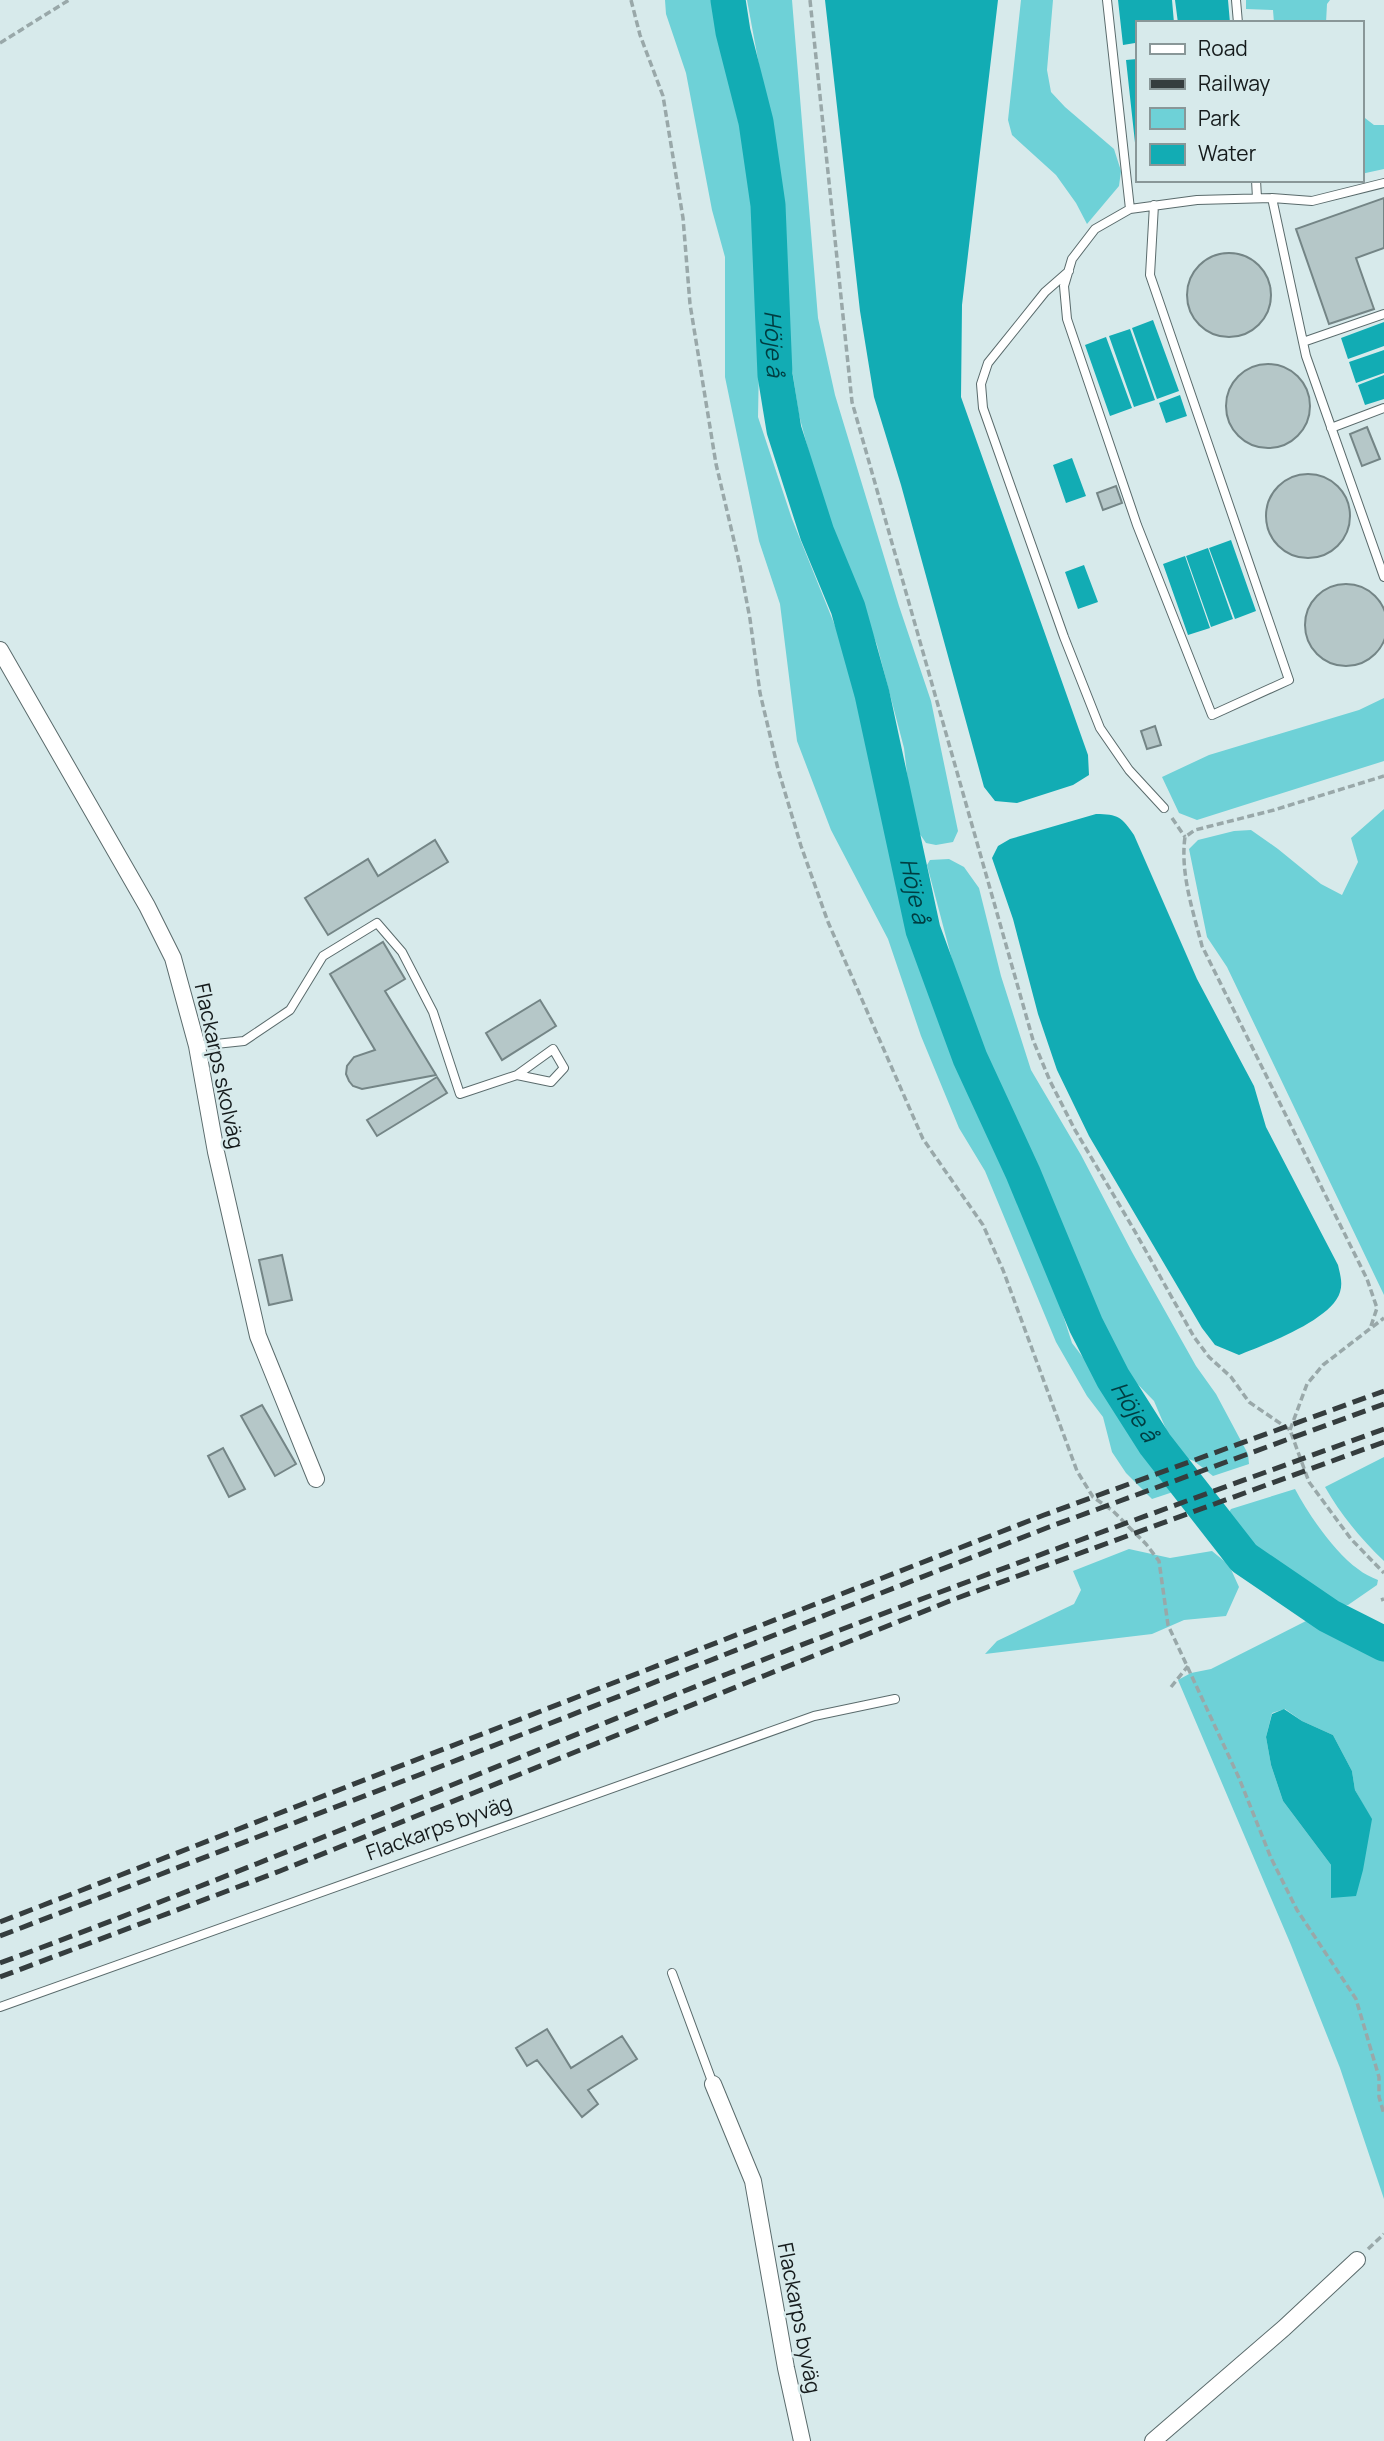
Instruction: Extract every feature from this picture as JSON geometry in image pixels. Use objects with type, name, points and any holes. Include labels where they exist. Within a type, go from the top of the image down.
[{"type":"street","name":"Flackarps skolväg","points":[[0,650],[147,906],[173,958],[197,1046],[216,1152],[258,1336],[316,1479]]},
{"type":"street","name":"Flackarps byväg","points":[[713,2084],[752,2181],[802,2441]]},
{"type":"street","points":[[1153,2441],[1284,2328],[1357,2260]]},
{"type":"lane","points":[[1107,0],[1130,209]]},
{"type":"lane","points":[[1236,0],[1238,21]]},
{"type":"lane","points":[[1255,182],[1258,198]]},
{"type":"lane","points":[[1154,205],[1150,275],[1289,680],[1212,715],[1137,525],[1067,319],[1064,286],[1072,259],[1095,229],[1130,209],[1154,205],[1197,200],[1272,198],[1312,201],[1384,183]]},
{"type":"lane","points":[[1272,198],[1303,342],[1384,577]]},
{"type":"lane","points":[[1069,271],[1045,292],[988,363],[981,384],[983,408],[1064,637],[1100,728],[1129,770],[1164,808]]},
{"type":"lane","points":[[1303,342],[1384,314]]},
{"type":"lane","points":[[1331,428],[1384,408]]},
{"type":"lane","points":[[197,1046],[244,1041],[290,1010],[323,956],[377,923],[402,952],[433,1012],[460,1094],[517,1075],[553,1049],[564,1068],[551,1082],[517,1075]]},
{"type":"lane","name":"Flackarps byväg","points":[[0,2007],[814,1717],[895,1699]]},
{"type":"lane","points":[[672,1973],[713,2084]]},
{"type":"path","points":[[0,43],[69,0]]},
{"type":"path","points":[[631,0],[640,35],[663,96],[683,218],[690,304],[716,464],[743,579],[760,693],[778,769],[828,922],[923,1139],[982,1225],[1003,1270],[1077,1471],[1093,1497],[1113,1511],[1159,1561],[1168,1625],[1234,1767],[1271,1858],[1297,1910],[1356,1999],[1379,2077],[1379,2096],[1384,2114]]},
{"type":"path","points":[[810,0],[852,402],[1033,1040],[1075,1130],[1194,1337],[1209,1357],[1231,1377],[1249,1402],[1290,1430],[1309,1482],[1351,1539],[1384,1573]]},
{"type":"path","points":[[1185,836],[1195,830],[1274,810],[1384,776]]},
{"type":"path","points":[[1164,808],[1185,836],[1182,856],[1202,946],[1367,1279],[1377,1308],[1371,1326]]},
{"type":"path","points":[[1290,1430],[1307,1384],[1323,1365],[1384,1318]]},
{"type":"path","points":[[1171,1687],[1188,1666]]},
{"type":"green space","points":[[665,0],[712,0],[719,41],[757,199],[761,256],[758,417],[792,519],[856,678],[884,820],[935,1001],[992,1146],[1032,1219],[1072,1343],[1179,1490],[1152,1499],[1126,1473],[1112,1452],[1103,1417],[1087,1396],[1056,1342],[985,1171],[959,1128],[921,1036],[888,939],[831,830],[797,741],[780,604],[759,541],[725,377],[725,257],[712,210],[686,73],[666,14]]},
{"type":"green space","points":[[747,0],[792,0],[818,318],[835,395],[931,701],[958,831],[953,842],[936,845],[926,843],[913,824],[904,748],[877,645],[822,502],[799,415],[784,317],[785,239],[781,225],[784,200]]},
{"type":"green space","points":[[1021,0],[1053,0],[1047,70],[1051,92],[1114,149],[1121,171],[1119,186],[1087,224],[1056,175],[1012,135],[1008,120]]},
{"type":"green space","points":[[1246,0],[1330,0],[1327,4],[1326,21],[1274,21],[1273,10],[1246,9]]},
{"type":"green space","points":[[1363,117],[1374,125],[1384,125],[1384,169],[1363,174]]},
{"type":"green space","points":[[1384,698],[1384,761],[1197,820],[1179,813],[1162,777],[1209,755],[1359,710]]},
{"type":"green space","points":[[1384,809],[1384,1295],[1227,967],[1207,937],[1189,849],[1198,840],[1234,831],[1251,830],[1321,884],[1342,895],[1358,862],[1351,838]]},
{"type":"green space","points":[[949,859],[964,867],[979,888],[1001,976],[1031,1070],[1081,1155],[1196,1366],[1216,1394],[1248,1454],[1249,1464],[1213,1476],[1194,1461],[1177,1455],[1154,1401],[1122,1368],[1113,1345],[1096,1321],[1076,1259],[996,1085],[959,986],[927,865],[930,860]]},
{"type":"green space","points":[[1384,1457],[1384,1561],[1352,1526],[1325,1487]]},
{"type":"green space","points":[[1295,1489],[1340,1553],[1360,1571],[1378,1580],[1377,1585],[1348,1605],[1327,1604],[1242,1541],[1230,1529],[1226,1517],[1231,1509]]},
{"type":"green space","points":[[1129,1549],[1170,1558],[1212,1551],[1229,1565],[1239,1587],[1226,1616],[1184,1620],[1152,1634],[985,1654],[997,1641],[1074,1604],[1081,1590],[1073,1571]]},
{"type":"green space","points":[[1306,1621],[1384,1654],[1384,2199],[1340,2068],[1291,1945],[1178,1680],[1191,1673],[1211,1669]],"holes":[[[1285,1709],[1302,1721],[1333,1735],[1352,1771],[1355,1790],[1371,1819],[1366,1842],[1331,1898],[1331,1865],[1283,1801],[1271,1765],[1266,1737],[1272,1713]]]},
{"type":"water","points":[[825,0],[998,0],[962,305],[961,397],[1088,755],[1089,775],[1073,785],[1017,803],[995,801],[984,787],[874,397],[860,311]]},
{"type":"water","points":[[1118,0],[1172,0],[1174,21],[1136,21],[1135,43],[1123,45]]},
{"type":"water","points":[[1175,0],[1228,0],[1230,21],[1178,21]]},
{"type":"water","points":[[1136,59],[1136,152],[1126,60]]},
{"type":"water","points":[[1153,320],[1179,391],[1157,399],[1132,328]]},
{"type":"water","points":[[1384,322],[1384,346],[1348,359],[1341,338]]},
{"type":"water","points":[[1130,329],[1155,400],[1134,407],[1109,336]]},
{"type":"water","points":[[1106,337],[1132,408],[1110,416],[1085,345]]},
{"type":"water","points":[[1384,350],[1384,373],[1356,383],[1349,362]]},
{"type":"water","points":[[1384,375],[1384,399],[1365,405],[1358,385]]},
{"type":"water","points":[[1180,395],[1187,416],[1166,423],[1159,403]]},
{"type":"water","points":[[1072,458],[1086,496],[1066,503],[1053,465]]},
{"type":"water","points":[[1231,540],[1256,611],[1235,619],[1209,548]]},
{"type":"water","points":[[1208,548],[1233,619],[1211,627],[1186,556]]},
{"type":"water","points":[[1185,556],[1210,628],[1188,635],[1163,564]]},
{"type":"water","points":[[1084,565],[1098,602],[1078,609],[1065,572]]},
{"type":"water","points":[[1096,814],[1119,818],[1134,835],[1197,979],[1254,1086],[1266,1127],[1338,1265],[1340,1292],[1324,1312],[1296,1330],[1239,1355],[1215,1345],[1202,1328],[1089,1136],[1057,1070],[1038,1014],[1013,919],[992,858],[998,846],[1010,839]]},
{"type":"water","points":[[1284,1709],[1302,1721],[1333,1735],[1352,1771],[1355,1790],[1372,1819],[1356,1896],[1331,1898],[1331,1865],[1283,1801],[1271,1765],[1266,1737],[1272,1714]]},
{"type":"building","points":[[1384,198],[1384,248],[1356,258],[1374,309],[1329,324],[1296,229]]},
{"type":"building","points":[[1229,253],[1245,256],[1264,272],[1271,295],[1268,311],[1252,330],[1229,337],[1213,334],[1194,318],[1187,295],[1190,279],[1206,260]]},
{"type":"building","points":[[1268,364],[1284,367],[1303,383],[1310,406],[1307,422],[1291,441],[1268,448],[1252,445],[1233,429],[1226,406],[1229,390],[1245,371]]},
{"type":"building","points":[[1367,427],[1380,459],[1362,466],[1350,434]]},
{"type":"building","points":[[1308,474],[1331,481],[1343,493],[1350,516],[1343,539],[1331,551],[1308,558],[1285,551],[1273,539],[1266,516],[1273,493],[1285,481]]},
{"type":"building","points":[[1116,486],[1122,503],[1103,510],[1097,493]]},
{"type":"building","points":[[1346,584],[1362,587],[1375,596],[1384,609],[1384,641],[1375,654],[1362,663],[1346,666],[1330,663],[1317,654],[1308,641],[1305,625],[1308,609],[1317,596],[1330,587]]},
{"type":"building","points":[[1155,726],[1161,745],[1147,749],[1141,731]]},
{"type":"building","points":[[435,840],[448,862],[328,935],[305,898],[368,859],[378,876]]},
{"type":"building","points":[[383,942],[405,979],[385,991],[436,1075],[362,1089],[353,1086],[349,1081],[347,1066],[354,1057],[375,1050],[330,974]]},
{"type":"building","points":[[540,1000],[556,1026],[502,1060],[486,1033]]},
{"type":"building","points":[[437,1077],[447,1093],[377,1136],[367,1120]]},
{"type":"building","points":[[282,1255],[292,1300],[269,1305],[259,1260]]},
{"type":"building","points":[[262,1405],[296,1464],[275,1476],[241,1416]]},
{"type":"building","points":[[223,1448],[245,1489],[229,1497],[208,1456]]},
{"type":"building","points":[[547,2029],[571,2068],[622,2036],[637,2059],[588,2090],[598,2104],[582,2117],[537,2060],[527,2066],[516,2048]]},
{"type":"waterway","name":"Höje å","points":[[728,0],[733,32],[756,122],[768,205],[775,375],[784,430],[817,533],[848,608],[872,694],[923,930],[970,1058],[1023,1173],[1086,1325],[1113,1378],[1155,1444],[1244,1558],[1329,1616],[1384,1644]]},
{"type":"railway","points":[[0,1922],[1044,1515],[1384,1391]]},
{"type":"railway","points":[[0,1936],[424,1773],[1049,1527],[1384,1404]]},
{"type":"railway","points":[[0,1963],[274,1857],[809,1642],[1384,1429]]},
{"type":"railway","points":[[0,1977],[280,1871],[952,1600],[1384,1442]]}]
